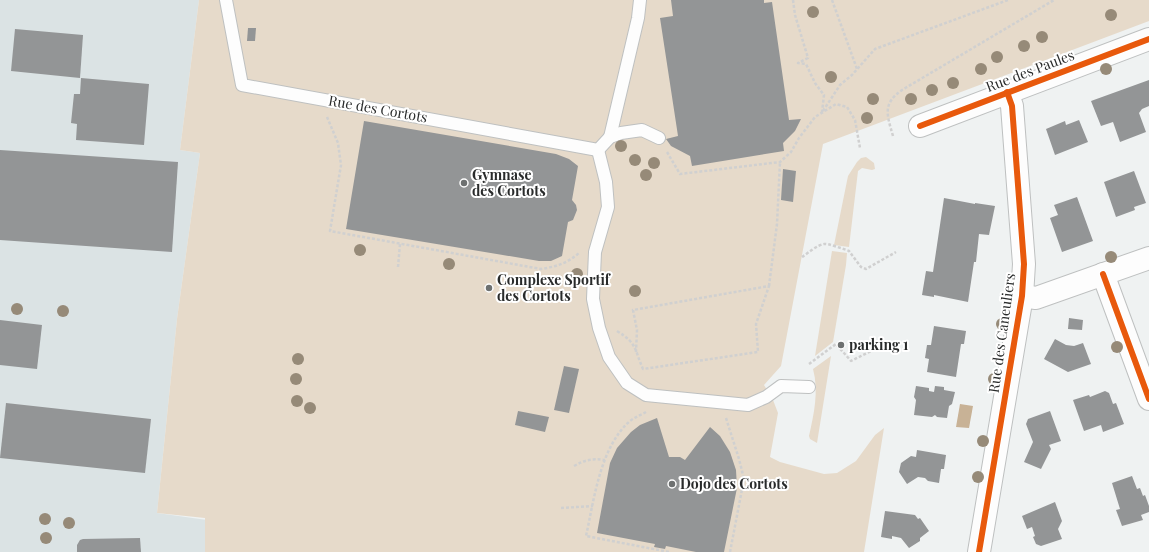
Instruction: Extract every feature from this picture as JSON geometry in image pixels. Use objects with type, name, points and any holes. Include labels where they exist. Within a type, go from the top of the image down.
[{"type":"street","name":"Rue des Paules","points":[[920,126],[1149,39]]},
{"type":"street","name":"Rue des Caneuliers","points":[[980,552],[1022,296],[1024,264],[1012,106],[1007,92]]},
{"type":"street","points":[[1022,296],[1036,298],[1149,258]]},
{"type":"street","points":[[1103,274],[1149,399]]},
{"type":"lane","name":"Rue des Cortots","points":[[226,0],[242,85],[598,150]]},
{"type":"lane","points":[[610,137],[638,18],[640,0]]},
{"type":"lane","points":[[659,138],[642,130],[622,133],[610,137],[598,150],[606,182],[608,207],[596,252],[593,299],[599,328],[609,357],[627,383],[646,396],[748,405],[766,397],[781,386],[809,386]]},
{"type":"path","points":[[793,0],[795,15],[808,58],[798,63],[806,64],[815,82],[824,95],[822,112]]},
{"type":"path","points":[[832,0],[857,69]]},
{"type":"path","points":[[822,112],[840,85],[875,49],[1008,0]]},
{"type":"path","points":[[893,136],[886,114],[892,97],[1054,0]]},
{"type":"path","points":[[319,98],[338,144],[341,166],[330,231],[541,269],[551,268],[564,263],[577,255],[603,228]]},
{"type":"path","points":[[659,138],[680,174],[780,162],[790,152],[815,117],[836,104],[847,107],[855,120],[860,148]]},
{"type":"path","points":[[599,328],[611,327],[632,342],[635,346],[643,369],[758,352],[756,324],[769,286],[777,224],[780,162]]},
{"type":"path","points":[[398,267],[400,244]]},
{"type":"path","points":[[802,257],[824,244],[830,244],[834,247],[849,251],[860,267],[866,269],[896,252]]},
{"type":"path","points":[[636,352],[637,330],[633,310],[769,286]]},
{"type":"path","points":[[809,364],[836,344],[851,361],[883,344]]},
{"type":"path","points":[[669,398],[630,421],[613,442],[605,460],[586,536],[669,552]]},
{"type":"path","points":[[722,403],[744,479],[730,552]]},
{"type":"path","points":[[574,466],[585,460],[593,458],[605,460]]},
{"type":"path","points":[[561,508],[593,506]]},
{"type":"shaded area","points":[[0,0],[199,0],[180,150],[200,153],[177,319],[157,513],[207,520],[206,552],[0,552]]},
{"type":"shaded area","name":"Complexe Sportif des Cortots","points":[[199,0],[1149,0],[1149,21],[823,144],[781,366],[764,385],[773,400],[778,413],[770,457],[780,462],[824,474],[837,473],[856,461],[875,435],[884,428],[864,552],[205,552],[205,518],[157,513],[177,319],[200,153],[180,150]]},
{"type":"shaded area","points":[[866,157],[874,163],[875,169],[872,170],[862,168],[858,171],[849,247],[834,245],[848,176],[857,162],[861,158]]},
{"type":"shaded area","points":[[832,251],[847,253],[846,265],[833,342],[815,356]]},
{"type":"shaded area","points":[[831,356],[817,443],[810,439],[809,436],[816,394],[813,369]]},
{"type":"shaded area","points":[[960,404],[973,406],[969,428],[956,427]]},
{"type":"building","points":[[671,0],[764,0],[764,3],[772,2],[789,120],[801,119],[795,131],[783,143],[784,151],[692,166],[690,156],[671,146],[666,139],[678,136],[660,18],[673,16]]},
{"type":"building","points":[[248,28],[256,28],[255,41],[247,41]]},
{"type":"building","points":[[15,29],[83,35],[80,78],[11,71]]},
{"type":"building","points":[[81,78],[149,84],[144,145],[76,140],[77,124],[71,123],[74,94],[80,94]]},
{"type":"building","points":[[1149,80],[1149,106],[1142,109],[1139,113],[1146,132],[1120,142],[1113,122],[1101,126],[1091,101]]},
{"type":"building","points":[[1079,120],[1088,142],[1055,155],[1046,129],[1065,121],[1066,125]]},
{"type":"building","name":"Gymnase des Cortots","points":[[364,121],[556,154],[569,159],[578,166],[572,200],[576,205],[577,210],[573,220],[568,222],[562,256],[551,261],[539,261],[346,229]]},
{"type":"building","points":[[0,150],[178,162],[172,252],[0,240]]},
{"type":"building","points":[[783,169],[796,171],[793,202],[781,200]]},
{"type":"building","points":[[1134,171],[1146,203],[1134,207],[1135,210],[1116,217],[1104,182]]},
{"type":"building","points":[[1077,197],[1093,241],[1062,252],[1050,218],[1058,215],[1054,205]]},
{"type":"building","points":[[944,198],[995,206],[989,235],[979,234],[976,262],[974,262],[968,302],[934,295],[934,297],[922,295],[926,271],[933,272]]},
{"type":"building","points":[[1069,318],[1083,320],[1082,330],[1068,329]]},
{"type":"building","points":[[0,320],[42,325],[37,369],[0,365]]},
{"type":"building","points":[[934,326],[966,331],[964,344],[961,344],[956,377],[927,372],[929,359],[925,358],[927,345],[931,345]]},
{"type":"building","points":[[1055,339],[1066,345],[1074,346],[1083,343],[1091,364],[1068,372],[1044,359]]},
{"type":"building","points":[[564,366],[579,369],[569,413],[554,410]]},
{"type":"building","points":[[916,386],[929,388],[929,391],[934,392],[935,386],[944,387],[944,390],[955,392],[952,404],[949,406],[947,418],[937,417],[935,415],[932,417],[914,415],[916,400],[914,397]]},
{"type":"building","points":[[1105,391],[1109,393],[1113,404],[1116,403],[1124,424],[1103,432],[1101,425],[1084,431],[1073,400],[1089,395],[1090,397]]},
{"type":"building","points":[[6,403],[151,419],[145,473],[0,458]]},
{"type":"building","points":[[518,411],[549,417],[545,432],[515,425]]},
{"type":"building","points":[[1050,411],[1061,441],[1049,445],[1051,449],[1041,469],[1024,462],[1033,442],[1026,424],[1028,419]]},
{"type":"building","name":"Dojo des Cortots","points":[[657,418],[669,457],[680,457],[685,460],[710,427],[720,436],[730,452],[736,470],[737,488],[724,552],[696,552],[666,546],[665,549],[654,547],[655,544],[597,533],[610,463],[617,448],[631,432],[640,425]]},
{"type":"building","points":[[917,450],[946,455],[944,469],[941,469],[939,483],[918,477],[907,484],[899,472],[901,463],[911,456],[916,457]]},
{"type":"building","points":[[1132,476],[1137,489],[1140,488],[1143,496],[1145,495],[1149,506],[1149,512],[1141,515],[1143,520],[1122,526],[1116,510],[1120,509],[1112,483]]},
{"type":"building","points":[[1055,502],[1062,521],[1058,529],[1062,539],[1041,546],[1036,544],[1033,537],[1035,536],[1032,527],[1027,529],[1022,516]]},
{"type":"building","points":[[885,511],[915,515],[918,519],[920,518],[929,531],[920,538],[920,541],[909,548],[901,538],[892,536],[892,539],[881,537]]},
{"type":"building","points":[[140,538],[141,552],[77,552],[77,545],[80,540],[83,539]]},
{"type":"cycle path","points":[[920,126],[1149,39]]},
{"type":"cycle path","points":[[979,552],[1022,296],[1024,264],[1012,106],[1007,92]]},
{"type":"cycle path","points":[[1103,274],[1149,399]]},
{"type":"place","name":"Gymnase des Cortots","points":[[464,183]]},
{"type":"place","name":"Complexe Sportif des Cortots","points":[[489,288]]},
{"type":"place","name":"parking 1","points":[[841,345]]},
{"type":"place","name":"Dojo des Cortots","points":[[672,484]]}]
